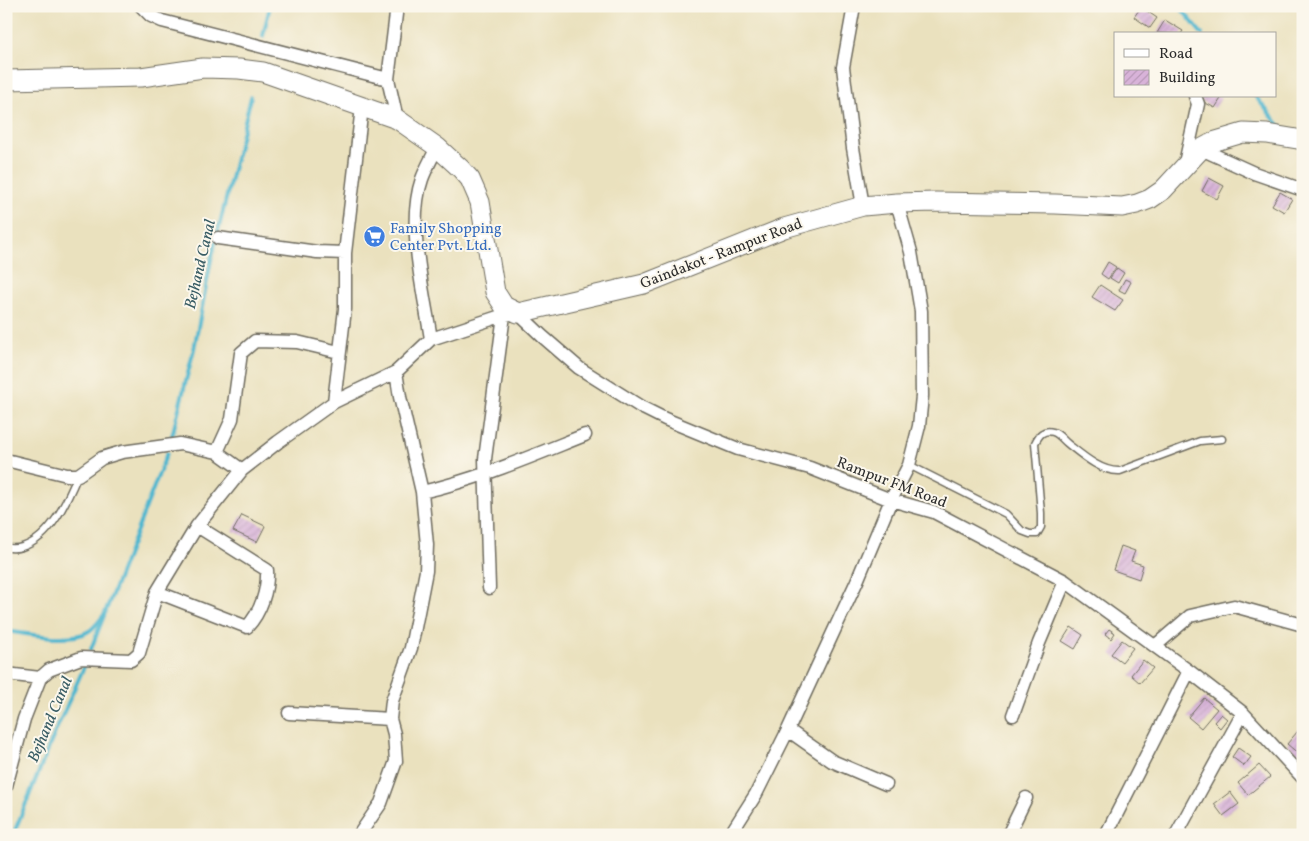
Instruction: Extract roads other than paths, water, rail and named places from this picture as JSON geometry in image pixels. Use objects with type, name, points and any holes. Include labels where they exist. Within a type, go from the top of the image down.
[{"type":"main road","points":[[6,80],[141,77],[203,68],[239,69],[263,72],[397,119],[437,147],[462,168],[470,179],[476,190],[484,220],[495,292],[498,300],[511,314]]},
{"type":"main road","name":"Gaindakot - Rampur Road","points":[[511,314],[644,284],[784,228],[863,206],[897,203],[1055,204],[1122,207],[1138,204],[1150,199],[1163,190],[1201,149],[1231,135],[1243,133],[1268,134],[1303,140]]},
{"type":"street","points":[[141,6],[151,16],[162,21],[388,80]]},
{"type":"street","points":[[397,6],[388,80],[397,119]]},
{"type":"street","points":[[854,6],[844,67],[853,148],[863,206]]},
{"type":"street","points":[[1185,166],[1198,104],[1196,98]]},
{"type":"street","points":[[334,402],[345,309],[345,254],[362,106]]},
{"type":"street","points":[[431,339],[418,253],[415,215],[422,179],[437,147]]},
{"type":"street","points":[[1201,149],[1254,173],[1303,190]]},
{"type":"street","points":[[730,835],[756,794],[788,730],[857,580],[891,500],[909,465],[918,426],[922,396],[921,311],[912,252],[897,203]]},
{"type":"street","points":[[218,238],[317,252],[345,254]]},
{"type":"street","points":[[6,786],[24,719],[40,678],[49,670],[81,658],[131,660],[139,653],[157,592],[197,526],[242,470],[334,402],[396,372],[431,339],[511,314],[485,459],[489,588]]},
{"type":"street","name":"Rampur FM Road","points":[[511,314],[542,336],[579,368],[641,407],[738,449],[810,468],[891,500],[934,512],[1065,581],[1189,670],[1243,713],[1303,778]]},
{"type":"street","points":[[217,452],[232,419],[241,353],[255,342],[298,342],[339,352]]},
{"type":"street","points":[[360,835],[381,804],[396,761],[394,734],[390,720],[392,701],[411,648],[426,571],[427,545],[422,492],[396,372]]},
{"type":"street","points":[[422,492],[484,474],[585,435]]},
{"type":"street","points":[[6,460],[67,475],[78,475],[102,458],[122,452],[180,444],[217,452],[242,470]]},
{"type":"street","points":[[157,592],[247,627],[256,616],[266,589],[267,570],[197,526]]},
{"type":"street","points":[[1013,715],[1065,581]]},
{"type":"street","points":[[1155,646],[1190,616],[1234,606],[1303,625]]},
{"type":"street","points":[[1106,835],[1189,670]]},
{"type":"street","points":[[6,674],[40,678]]},
{"type":"street","points":[[289,712],[390,720]]},
{"type":"street","points":[[1176,835],[1243,713]]},
{"type":"street","points":[[788,730],[832,761],[886,784]]},
{"type":"street","points":[[1008,835],[1026,798]]},
{"type":"lane","points":[[909,465],[1006,514],[1022,531],[1038,534],[1041,527],[1042,513],[1035,443],[1038,435],[1046,431],[1055,432],[1090,461],[1113,472],[1200,442],[1222,439]]},
{"type":"lane","points":[[6,548],[21,548],[43,536],[67,502],[78,475]]},
{"type":"waterway","name":"Bejhand Canal","points":[[263,36],[270,6]]},
{"type":"waterway","points":[[1179,6],[1200,32]]},
{"type":"waterway","name":"Bejhand Canal","points":[[172,436],[194,349],[211,260],[251,97]]},
{"type":"waterway","points":[[1257,98],[1284,131]]},
{"type":"waterway","name":"Bejhand Canal","points":[[91,649],[167,453]]},
{"type":"waterway","points":[[6,631],[49,637],[81,635],[95,626],[103,616]]},
{"type":"waterway","name":"Bejhand Canal","points":[[13,835],[84,667]]},
{"type":"place","name":"Family Shopping Center Pvt. Ltd.","points":[[374,237]]}]
